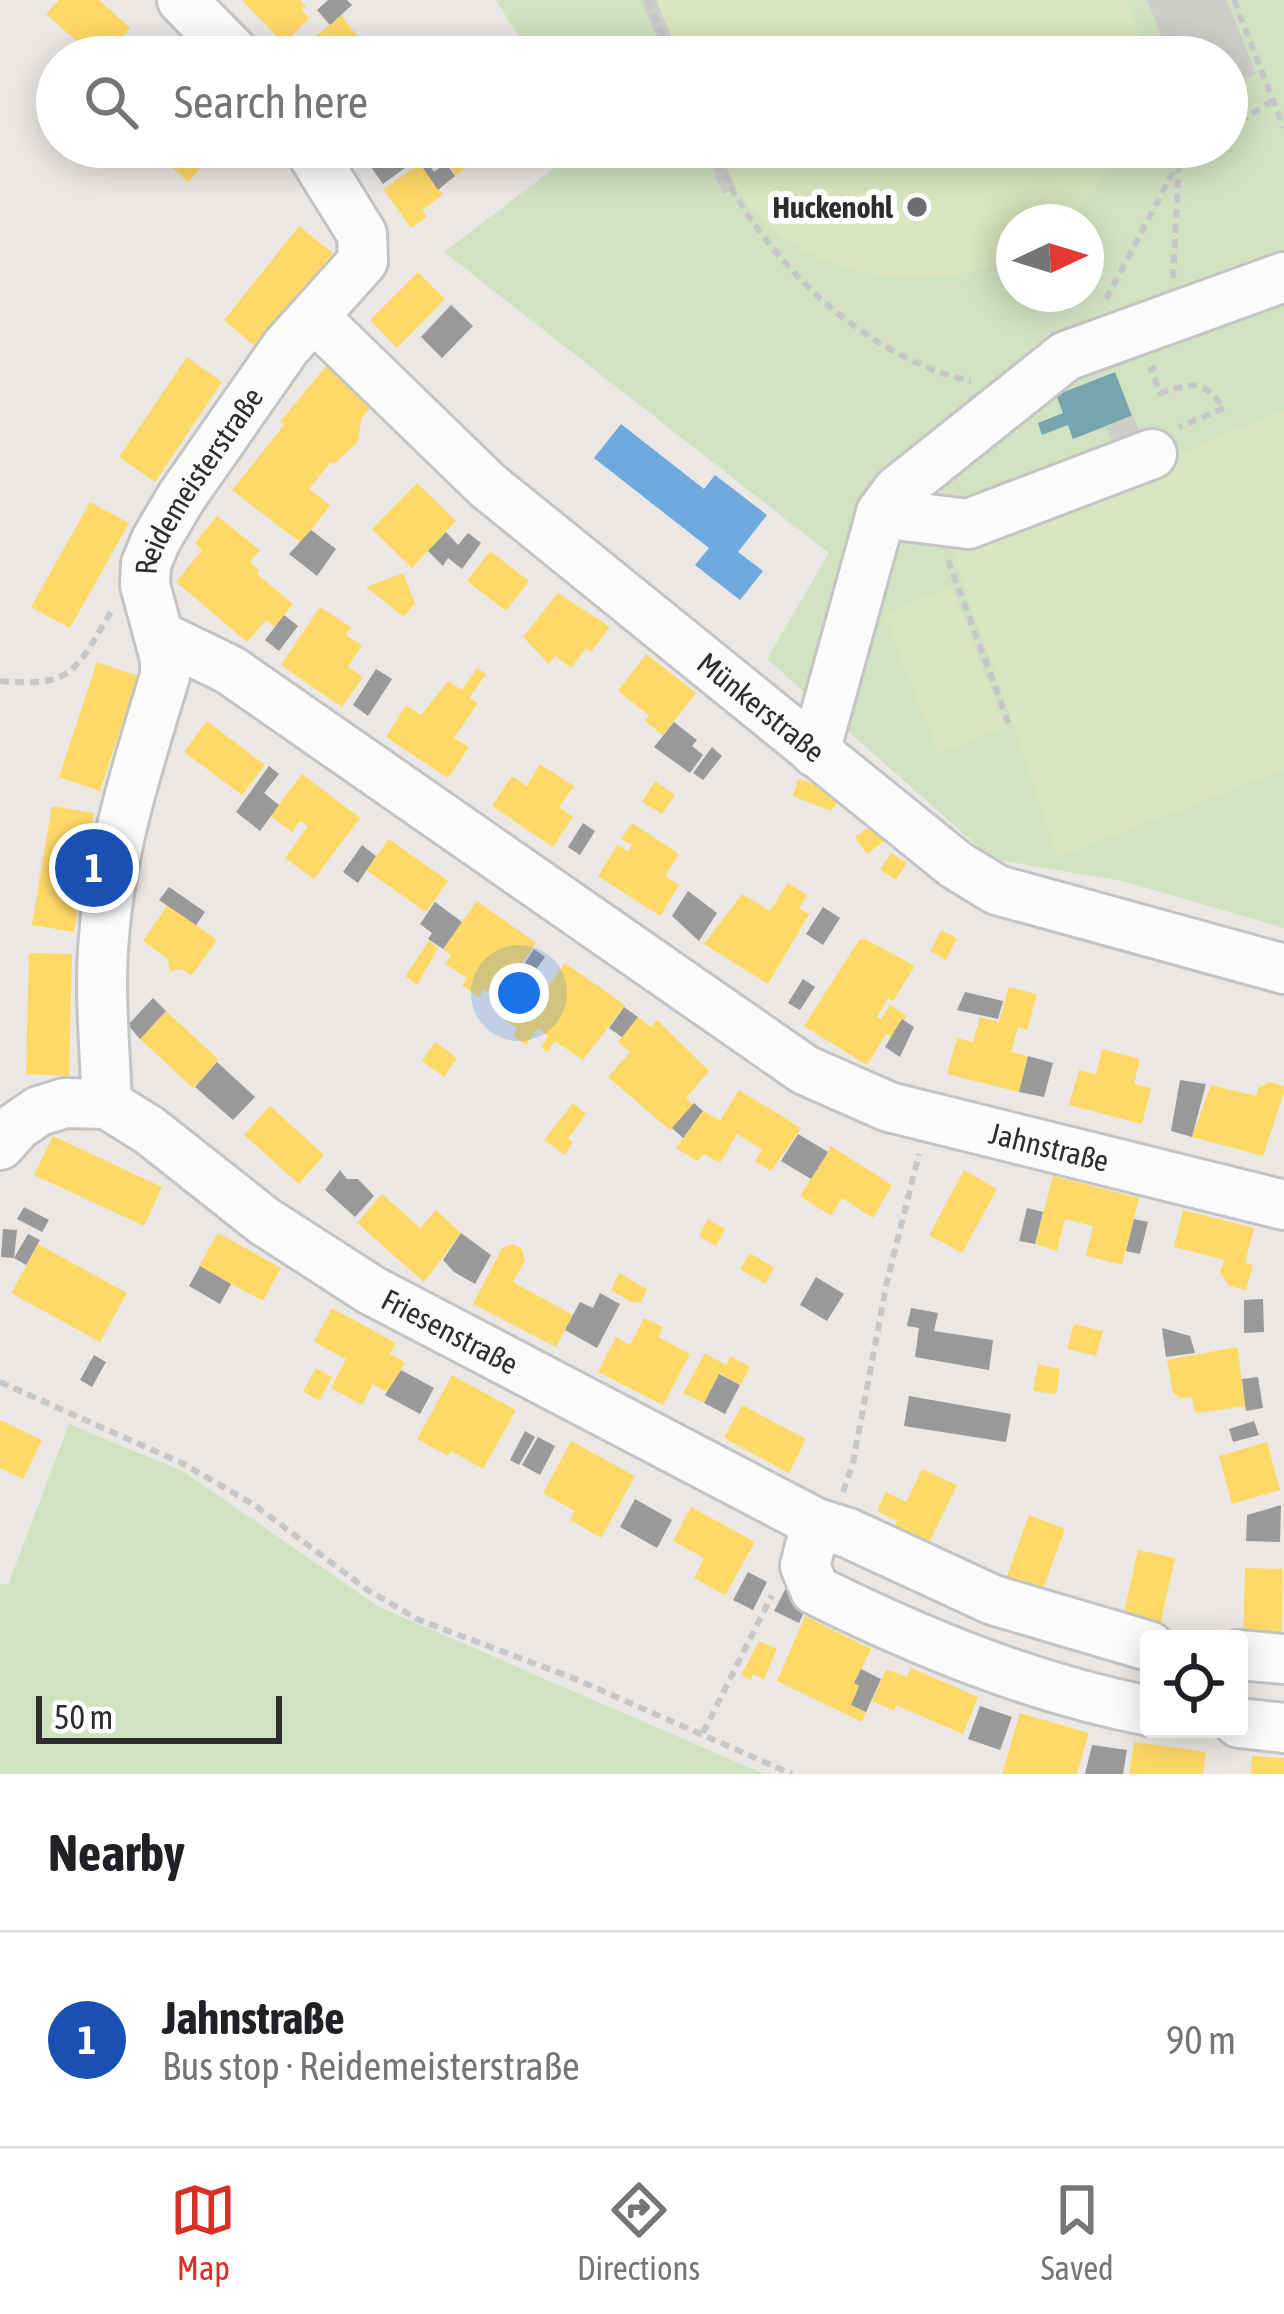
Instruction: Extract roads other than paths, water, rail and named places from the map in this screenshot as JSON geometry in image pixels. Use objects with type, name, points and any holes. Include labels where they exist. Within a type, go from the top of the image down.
[{"type":"street","points":[[182,0],[217,36]]},
{"type":"street","name":"Reidemeisterstraße","points":[[107,1104],[104,939],[118,836],[165,676],[160,636],[145,584],[146,564],[182,496],[286,347],[357,269],[364,250],[362,234],[322,168]]},
{"type":"street","points":[[815,752],[880,513],[896,491],[1066,356],[1284,277]]},
{"type":"street","name":"Münkerstraße","points":[[314,316],[488,485],[956,865],[997,890],[1284,969]]},
{"type":"street","points":[[880,513],[968,524],[1152,454]]},
{"type":"street","name":"Jahnstraße","points":[[160,636],[230,670],[806,1070],[889,1107],[1284,1205]]},
{"type":"street","points":[[0,1145],[39,1111],[65,1103],[107,1104]]},
{"type":"street","name":"Friesenstraße","points":[[107,1104],[148,1130],[264,1221],[371,1290],[815,1538],[993,1600],[1140,1643]]},
{"type":"street","name":"Friesenstraße","points":[[815,1538],[815,1590],[911,1637],[1059,1689],[1140,1709]]},
{"type":"street","points":[[1248,1656],[1284,1659]]},
{"type":"street","points":[[1248,1724],[1284,1728]]},
{"type":"place","name":"Huckenohl","points":[[917,207]]},
{"type":"place","name":"Jahnstraße","points":[[94,868]]}]
